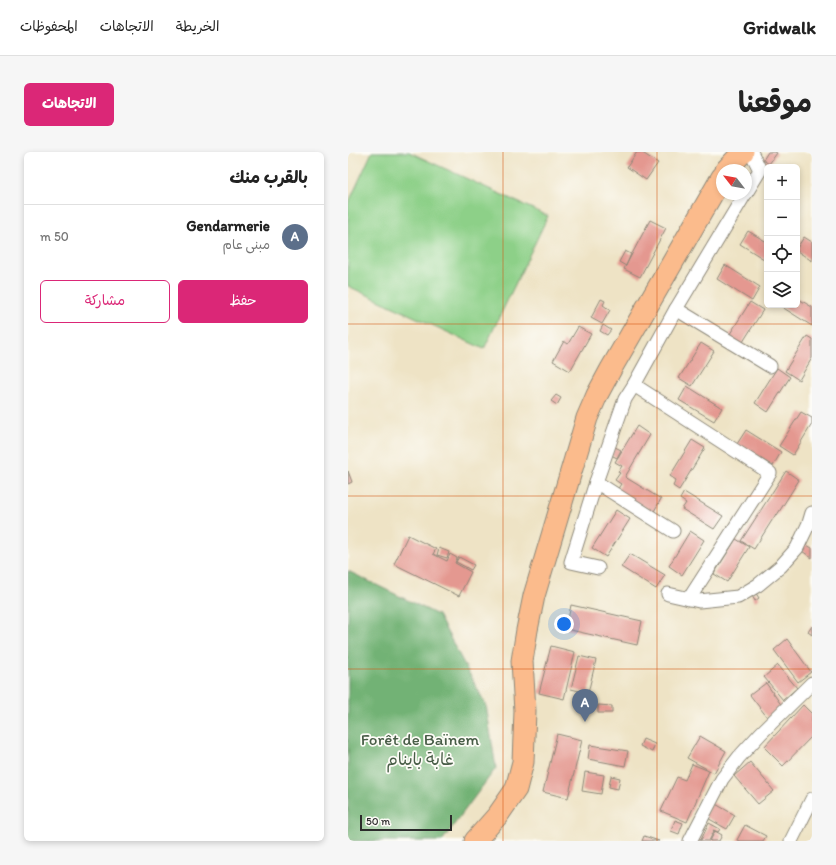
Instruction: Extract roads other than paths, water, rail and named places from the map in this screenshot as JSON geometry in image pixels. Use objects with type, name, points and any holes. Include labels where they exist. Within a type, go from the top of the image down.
[{"type":"main road","points":[[732,164],[743,152]]},
{"type":"main road","points":[[474,841],[498,815],[516,789],[523,762],[525,711],[522,661],[527,630],[534,596],[587,418],[611,369],[716,187]]},
{"type":"street","points":[[751,152],[760,170],[752,183]]},
{"type":"street","points":[[598,568],[571,562],[596,482],[625,399],[676,309],[742,200]]},
{"type":"street","points":[[676,309],[770,366]]},
{"type":"street","points":[[634,385],[770,473],[690,599]]},
{"type":"street","points":[[596,482],[674,531]]},
{"type":"street","points":[[668,594],[699,601],[738,596],[758,586],[781,566],[798,548],[812,514]]},
{"type":"street","points":[[690,841],[722,779],[739,756],[811,685]]},
{"type":"street","points":[[791,841],[812,799]]},
{"type":"place","name":"Gendarmerie","points":[[585,722]]},
{"type":"park label","name":"Forêt de Baïnem غابة باينام","points":[[420,749]]}]
